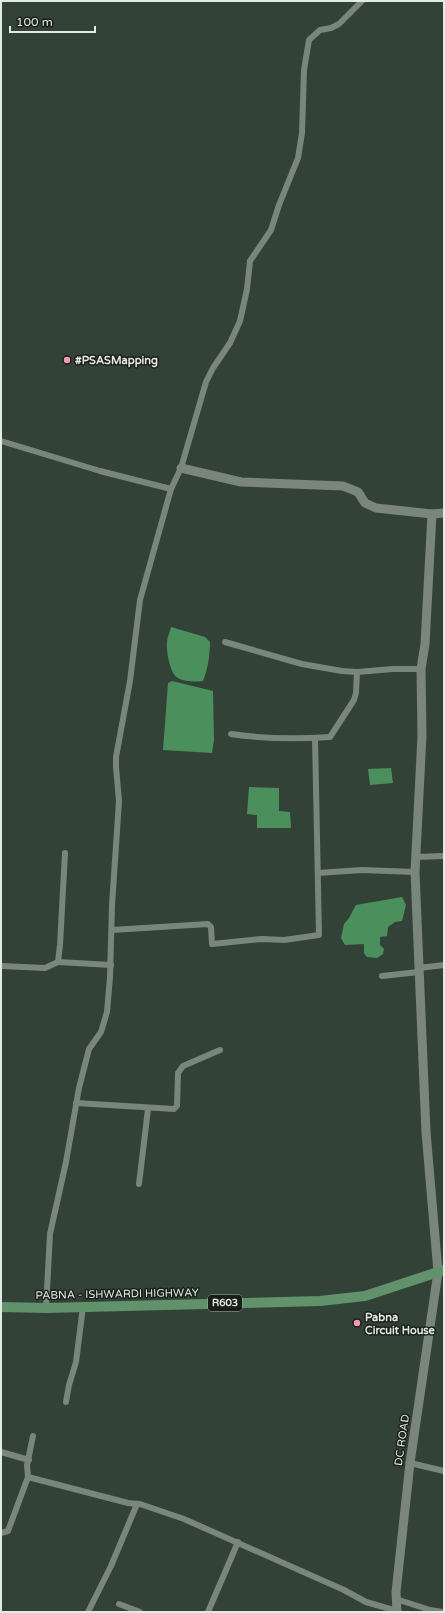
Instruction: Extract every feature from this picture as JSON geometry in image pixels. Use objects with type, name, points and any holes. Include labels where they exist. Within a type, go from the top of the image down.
[{"type":"main road","name":"PABNA - ISHWARDI HIGHWAY","points":[[1,1307],[46,1308],[320,1301],[365,1296],[441,1271]]},
{"type":"street","points":[[46,1308],[50,1234],[66,1162],[79,1088],[90,1049],[100,1032],[107,1012],[111,965],[112,905],[119,802],[116,757],[130,681],[140,600],[171,489],[181,468],[206,382],[213,368],[230,344],[240,321],[247,289],[250,262],[271,230],[279,205],[298,158],[302,132],[304,70],[309,40],[320,30],[331,28],[339,24],[362,1]]},
{"type":"street","points":[[1,441],[100,471],[171,489]]},
{"type":"street","points":[[181,468],[241,482],[344,486],[358,492],[366,503],[376,508],[432,514],[444,513]]},
{"type":"street","name":"DC ROAD","points":[[396,1611],[410,1462],[441,1271],[426,1132],[415,872],[422,736],[421,669],[425,644],[432,514]]},
{"type":"street","points":[[225,642],[302,664],[322,668],[357,672],[393,669],[421,669]]},
{"type":"street","points":[[231,734],[262,737],[330,737],[334,734],[354,700],[356,693],[357,672]]},
{"type":"street","points":[[112,930],[208,924],[211,927],[212,944],[262,939],[284,940],[317,936],[319,932],[315,738]]},
{"type":"street","points":[[58,962],[65,853]]},
{"type":"street","points":[[416,856],[444,856]]},
{"type":"street","points":[[318,873],[362,870],[415,872]]},
{"type":"street","points":[[1,966],[45,968],[58,962],[111,965]]},
{"type":"street","points":[[382,976],[444,965]]},
{"type":"street","points":[[76,1103],[148,1109],[174,1109],[176,1106],[178,1073],[183,1066],[220,1050]]},
{"type":"street","points":[[139,1184],[148,1109]]},
{"type":"street","points":[[66,1402],[69,1385],[76,1362],[83,1307]]},
{"type":"street","points":[[1,1533],[8,1531],[28,1477],[27,1465],[33,1436]]},
{"type":"street","points":[[1,1452],[29,1460]]},
{"type":"street","points":[[410,1462],[444,1471]]},
{"type":"street","points":[[28,1477],[137,1504],[184,1519],[344,1590],[366,1602],[396,1611]]},
{"type":"street","points":[[88,1612],[111,1566],[137,1504]]},
{"type":"street","points":[[208,1612],[238,1542]]},
{"type":"street","points":[[396,1599],[430,1610],[442,1612]]},
{"type":"street","points":[[119,1604],[140,1612]]},
{"type":"shaded area","points":[[1,1],[444,1],[444,1612],[1,1612]]},
{"type":"shaded area","points":[[171,627],[205,637],[210,642],[210,651],[203,681],[194,682],[175,676],[169,662],[167,646],[167,638]]},
{"type":"shaded area","points":[[172,681],[213,691],[214,740],[212,753],[163,750],[168,683]]},
{"type":"shaded area","points":[[391,768],[393,783],[370,785],[368,769]]},
{"type":"shaded area","points":[[249,787],[279,788],[279,811],[290,812],[291,828],[257,828],[257,815],[247,814]]},
{"type":"shaded area","points":[[402,897],[406,905],[402,921],[395,922],[388,927],[387,936],[380,937],[380,945],[384,949],[383,954],[377,958],[367,957],[364,953],[364,944],[345,945],[341,938],[344,924],[356,905]]},
{"type":"place","name":"#PSASMapping","points":[[67,360]]},
{"type":"place","name":"Pabna Circuit House","points":[[357,1323]]}]
